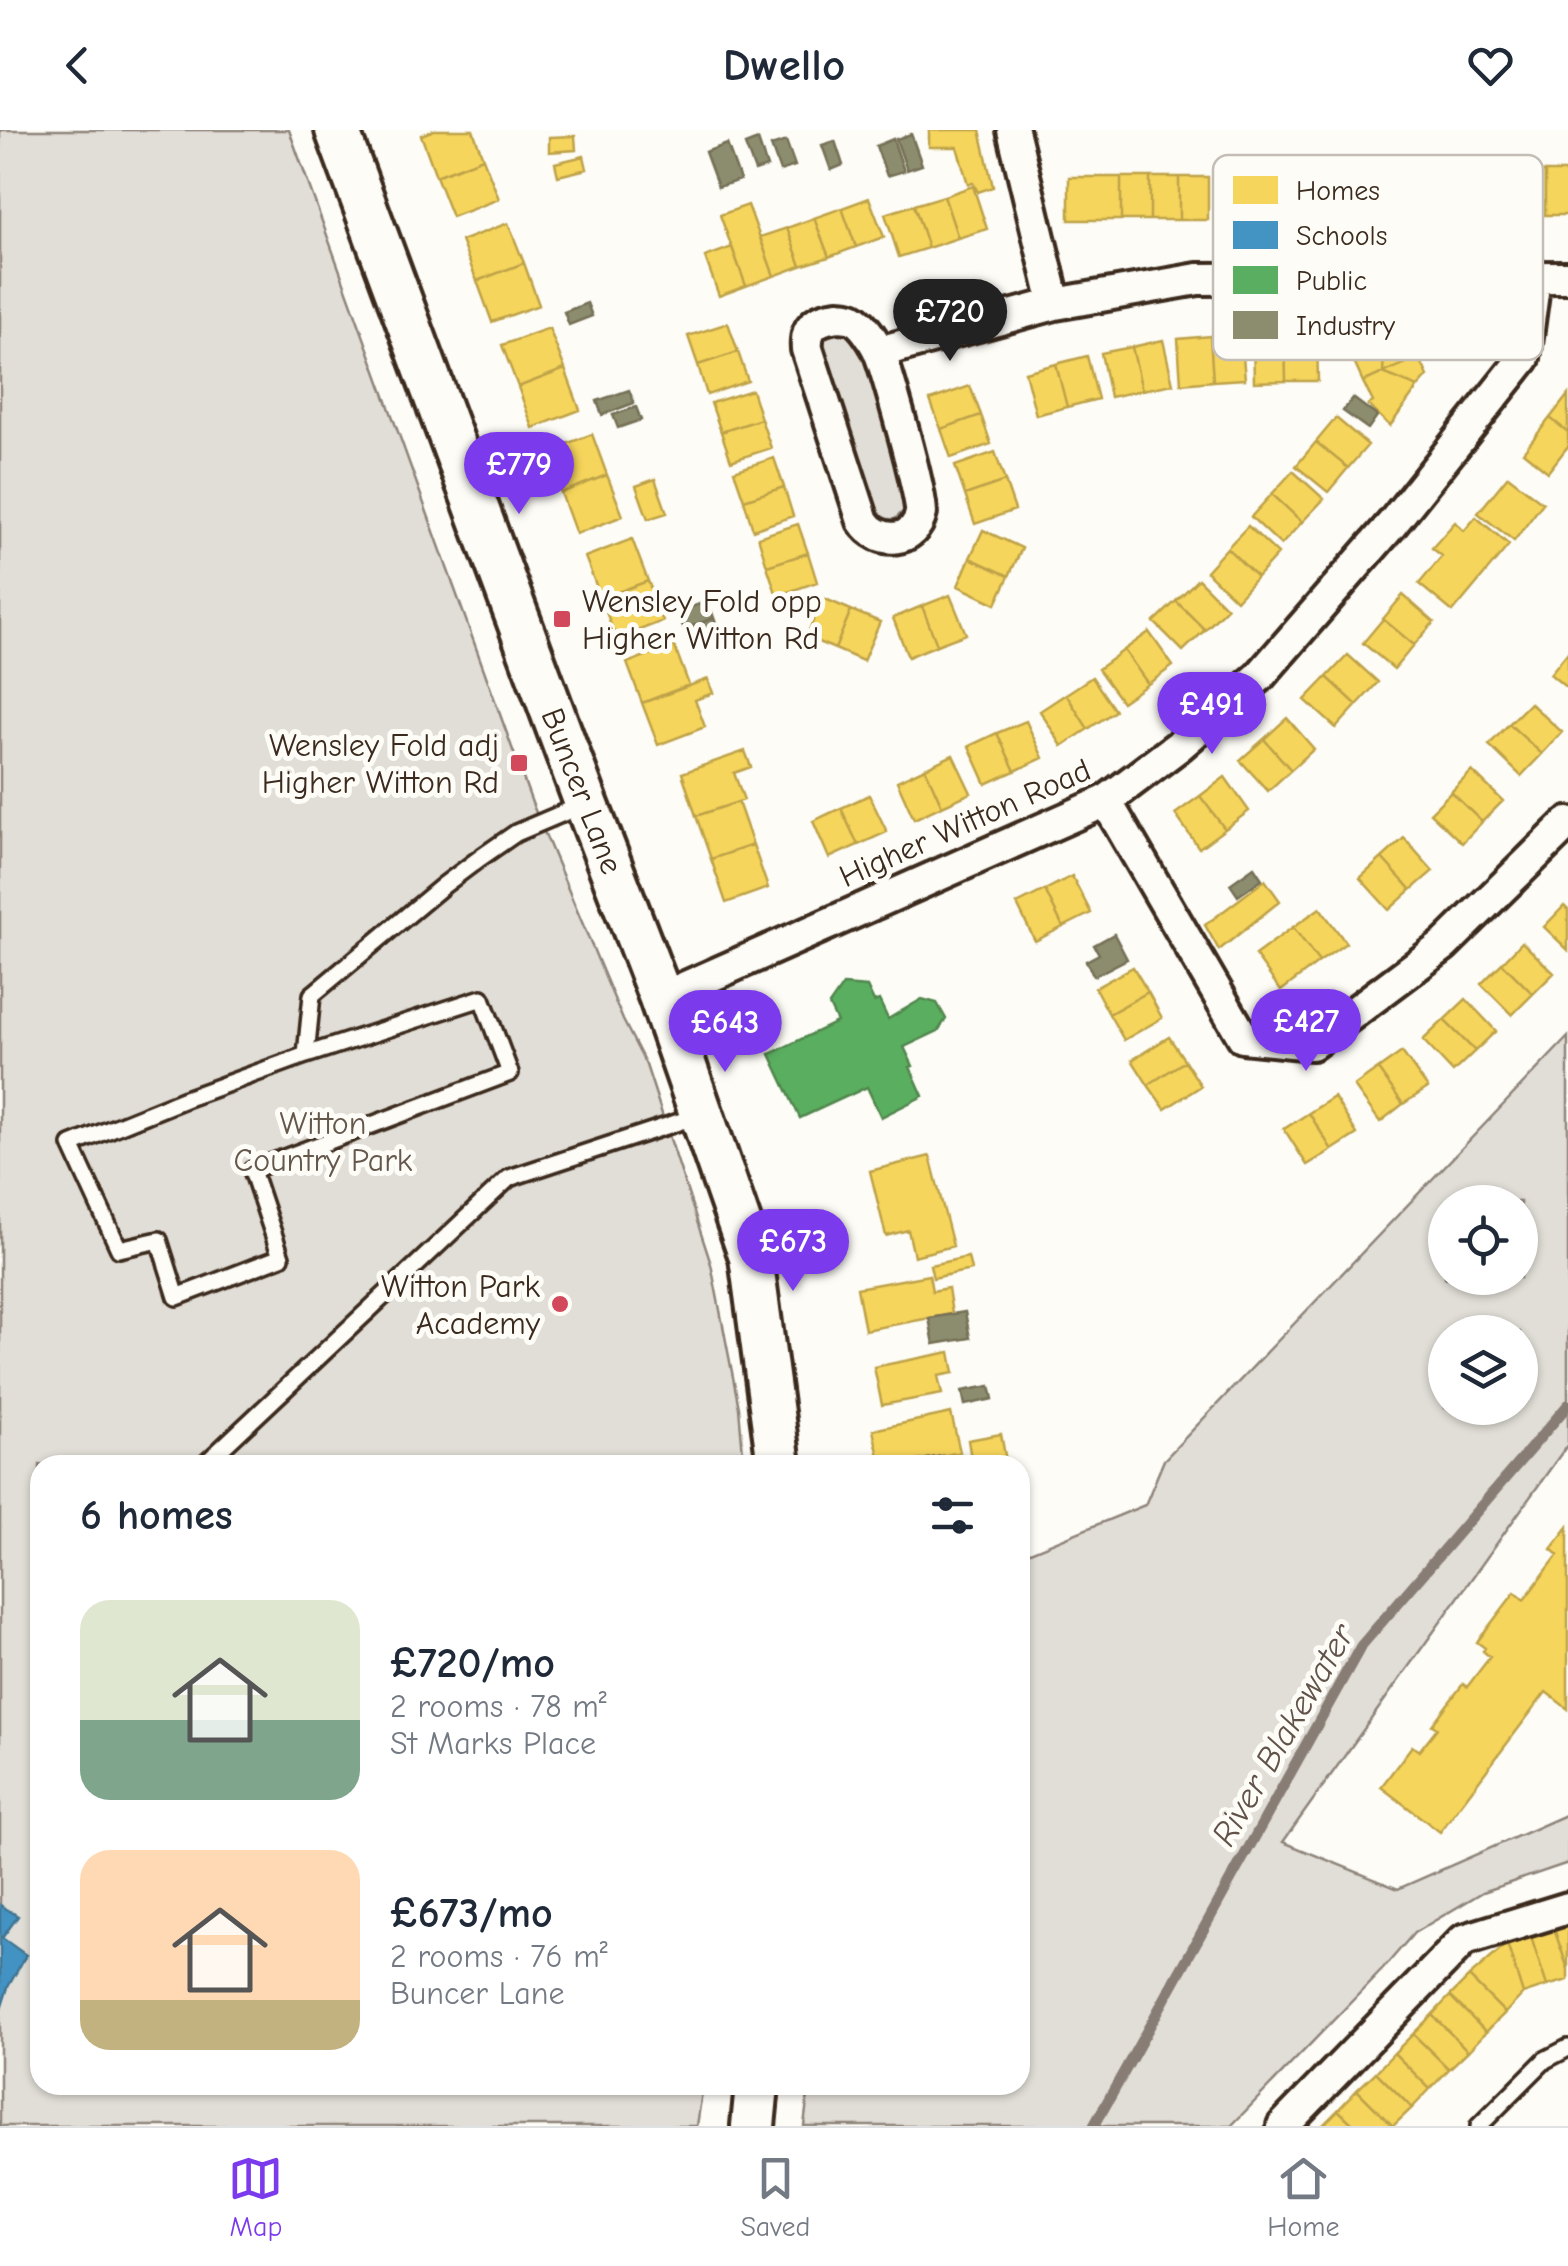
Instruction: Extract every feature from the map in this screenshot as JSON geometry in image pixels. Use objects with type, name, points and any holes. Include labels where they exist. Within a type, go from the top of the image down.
[{"type":"main road","name":"Buncer Lane","points":[[337,130],[660,998],[751,1257],[778,1455]]},
{"type":"main road","points":[[753,2126],[756,2095]]},
{"type":"street","points":[[1014,130],[1055,304]]},
{"type":"street","points":[[1543,278],[1568,277]]},
{"type":"street","points":[[879,352],[1055,304],[1213,279]]},
{"type":"street","points":[[828,317],[854,318],[879,352],[922,511],[909,530],[899,537],[887,538],[875,535],[863,521],[806,336],[810,328],[828,317]]},
{"type":"street","name":"Higher Witton Road","points":[[660,998],[1106,801],[1180,745],[1258,678],[1392,524],[1522,360]]},
{"type":"street","points":[[1106,801],[1243,1037],[1312,1044],[1444,944],[1568,822]]},
{"type":"street","points":[[1283,2126],[1464,1940],[1568,1908]]},
{"type":"lane","points":[[306,1055],[312,994],[504,841],[586,803]]},
{"type":"lane","points":[[482,998],[510,1073],[252,1170],[281,1258],[177,1297],[160,1240],[119,1249],[71,1145],[306,1055],[482,998]]},
{"type":"lane","points":[[215,1455],[509,1178],[700,1116]]},
{"type":"lane","points":[[1480,2126],[1545,2060],[1568,2048]]},
{"type":"green space","name":"Witton Country Park","points":[[0,130],[289,130],[532,803],[623,1020],[646,1065],[711,1264],[739,1408],[743,1455],[30,1455],[30,2095],[702,2095],[697,2126],[0,2126]]},
{"type":"green space","points":[[844,325],[859,338],[907,494],[908,507],[895,519],[881,517],[872,506],[815,335]]},
{"type":"green space","points":[[1568,1037],[1568,1444],[1283,1842],[1398,1889],[1568,1814],[1568,1863],[1483,1892],[1414,1933],[1231,2126],[804,2126],[808,2095],[1030,2095],[1030,1552],[1145,1505],[1164,1460]]},
{"type":"building: Homes","points":[[434,130],[473,130],[483,158],[436,176],[421,135]]},
{"type":"building: Homes","points":[[929,130],[980,130],[993,187],[978,192],[973,183],[968,184],[957,147],[929,147]]},
{"type":"building: Homes","points":[[575,136],[576,150],[549,152],[549,137]]},
{"type":"building: Homes","points":[[584,156],[587,169],[558,176],[555,163]]},
{"type":"building: Homes","points":[[483,158],[499,199],[452,217],[436,176]]},
{"type":"building: Homes","points":[[1543,172],[1545,172],[1543,215]]},
{"type":"building: Homes","points":[[1545,172],[1568,172],[1568,215],[1545,215]]},
{"type":"building: Homes","points":[[1069,177],[1121,177],[1121,220],[1069,220]]},
{"type":"building: Homes","points":[[1121,177],[1150,177],[1150,220],[1121,220]]},
{"type":"building: Homes","points":[[1150,177],[1179,177],[1179,220],[1150,220]]},
{"type":"building: Homes","points":[[1179,177],[1208,177],[1208,220],[1179,220]]},
{"type":"building: Homes","points":[[973,186],[987,229],[958,238],[944,196]]},
{"type":"building: Homes","points":[[944,196],[958,238],[928,248],[914,205]]},
{"type":"building: Homes","points":[[869,198],[884,237],[856,247],[842,208]]},
{"type":"building: Homes","points":[[748,205],[774,276],[746,286],[720,215]]},
{"type":"building: Homes","points":[[914,205],[928,248],[899,257],[885,214]]},
{"type":"building: Homes","points":[[842,208],[856,247],[829,257],[814,218]]},
{"type":"building: Homes","points":[[814,218],[829,257],[801,266],[787,228]]},
{"type":"building: Homes","points":[[508,223],[524,263],[477,281],[461,241]]},
{"type":"building: Homes","points":[[787,228],[801,266],[774,276],[760,237]]},
{"type":"building: Homes","points":[[732,247],[746,286],[719,296],[705,257]]},
{"type":"building: Homes","points":[[524,263],[539,305],[492,322],[477,281]]},
{"type":"building: Homes","points":[[728,323],[738,352],[698,365],[688,336]]},
{"type":"building: Homes","points":[[549,328],[565,369],[518,387],[502,345]]},
{"type":"building: Homes","points":[[1210,336],[1213,336],[1213,360],[1243,360],[1245,379],[1213,381]]},
{"type":"building: Homes","points":[[1210,336],[1213,381],[1181,384],[1178,339]]},
{"type":"building: Homes","points":[[1163,340],[1173,384],[1142,390],[1132,347]]},
{"type":"building: Homes","points":[[1132,347],[1142,390],[1110,397],[1101,353]]},
{"type":"building: Homes","points":[[738,352],[748,381],[707,395],[698,365]]},
{"type":"building: Homes","points":[[1087,356],[1098,399],[1067,407],[1056,364]]},
{"type":"building: Homes","points":[[1254,360],[1286,360],[1286,381],[1254,382]]},
{"type":"building: Homes","points":[[1286,360],[1318,360],[1318,381],[1286,381]]},
{"type":"building: Homes","points":[[1353,360],[1384,360],[1383,373],[1363,382]]},
{"type":"building: Homes","points":[[1384,360],[1412,360],[1383,373]]},
{"type":"building: Homes","points":[[1420,360],[1428,376],[1418,387],[1383,373]]},
{"type":"building: Homes","points":[[1056,364],[1067,407],[1036,415],[1025,372]]},
{"type":"building: Homes","points":[[565,369],[580,410],[533,428],[518,387]]},
{"type":"building: Homes","points":[[1383,373],[1418,387],[1390,426],[1368,405],[1373,402],[1363,382]]},
{"type":"building: Homes","points":[[970,386],[981,415],[941,429],[930,400]]},
{"type":"building: Homes","points":[[752,390],[761,419],[721,432],[711,403]]},
{"type":"building: Homes","points":[[1568,395],[1568,432],[1550,418]]},
{"type":"building: Homes","points":[[981,415],[991,444],[951,458],[941,429]]},
{"type":"building: Homes","points":[[1336,418],[1368,445],[1348,468],[1316,442]]},
{"type":"building: Homes","points":[[1550,418],[1568,432],[1568,446],[1548,472],[1523,452]]},
{"type":"building: Homes","points":[[761,419],[771,448],[731,461],[721,432]]},
{"type":"building: Homes","points":[[592,434],[607,475],[561,493],[545,452]]},
{"type":"building: Homes","points":[[1316,442],[1348,468],[1328,492],[1296,466]]},
{"type":"building: Homes","points":[[995,452],[1005,481],[965,495],[955,466]]},
{"type":"building: Homes","points":[[774,458],[784,487],[744,500],[734,471]]},
{"type":"building: Homes","points":[[1293,471],[1324,499],[1302,522],[1272,494]]},
{"type":"building: Homes","points":[[607,475],[623,516],[576,534],[561,493]]},
{"type":"building: Homes","points":[[1508,476],[1543,503],[1514,541],[1478,513]]},
{"type":"building: Homes","points":[[655,479],[667,513],[648,519],[636,486]]},
{"type":"building: Homes","points":[[1005,481],[1015,510],[975,524],[965,495]]},
{"type":"building: Homes","points":[[784,487],[793,516],[753,530],[744,500]]},
{"type":"building: Homes","points":[[1272,494],[1302,522],[1281,545],[1251,517]]},
{"type":"building: Homes","points":[[1476,517],[1509,545],[1453,612],[1419,584],[1442,556],[1432,548],[1455,522],[1464,531]]},
{"type":"building: Homes","points":[[798,524],[808,553],[767,566],[758,537]]},
{"type":"building: Homes","points":[[1248,526],[1278,554],[1257,577],[1227,548]]},
{"type":"building: Homes","points":[[983,530],[1022,548],[1009,576],[970,558]]},
{"type":"building: Homes","points":[[632,539],[648,581],[601,598],[585,557]]},
{"type":"building: Homes","points":[[1227,548],[1257,577],[1236,600],[1206,571]]},
{"type":"building: Homes","points":[[808,553],[817,582],[777,596],[767,566]]},
{"type":"building: Homes","points":[[970,558],[1009,576],[996,604],[958,586]]},
{"type":"building: Homes","points":[[1198,579],[1227,608],[1205,630],[1176,601]]},
{"type":"building: Homes","points":[[648,581],[663,621],[616,639],[601,598]]},
{"type":"building: Homes","points":[[950,595],[966,634],[937,645],[922,606]]},
{"type":"building: Homes","points":[[1403,595],[1434,622],[1414,645],[1383,619]]},
{"type":"building: Homes","points":[[823,598],[851,610],[835,649],[806,637]]},
{"type":"building: Homes","points":[[1176,601],[1205,630],[1183,651],[1154,622]]},
{"type":"building: Homes","points":[[922,606],[937,645],[908,657],[893,618]]},
{"type":"building: Homes","points":[[851,610],[880,622],[863,661],[835,649]]},
{"type":"building: Homes","points":[[1383,619],[1414,645],[1394,669],[1363,643]]},
{"type":"building: Homes","points":[[1149,632],[1173,666],[1148,684],[1124,650]]},
{"type":"building: Homes","points":[[674,645],[689,685],[642,703],[627,663]]},
{"type":"building: Homes","points":[[1124,650],[1148,684],[1122,702],[1098,669]]},
{"type":"building: Homes","points":[[1568,652],[1568,689],[1550,674]]},
{"type":"building: Homes","points":[[1348,655],[1378,682],[1357,705],[1327,677]]},
{"type":"building: Homes","points":[[1092,677],[1115,711],[1088,729],[1066,694]]},
{"type":"building: Homes","points":[[1327,677],[1357,705],[1336,728],[1305,700]]},
{"type":"building: Homes","points":[[708,679],[713,693],[695,700],[705,727],[658,745],[642,703]]},
{"type":"building: Homes","points":[[1066,694],[1088,729],[1062,746],[1040,711]]},
{"type":"building: Homes","points":[[1530,703],[1562,732],[1542,754],[1509,724]]},
{"type":"building: Homes","points":[[1287,718],[1314,749],[1291,770],[1264,739]]},
{"type":"building: Homes","points":[[1026,721],[1043,758],[1015,771],[997,733]]},
{"type":"building: Homes","points":[[1509,724],[1542,754],[1521,776],[1489,745]]},
{"type":"building: Homes","points":[[997,733],[1015,771],[986,784],[969,746]]},
{"type":"building: Homes","points":[[1264,739],[1291,770],[1268,791],[1240,760]]},
{"type":"building: Homes","points":[[745,751],[751,767],[734,773],[744,800],[696,816],[682,773]]},
{"type":"building: Homes","points":[[953,755],[971,793],[942,806],[925,768]]},
{"type":"building: Homes","points":[[925,768],[942,806],[914,819],[897,781]]},
{"type":"building: Homes","points":[[1472,771],[1503,801],[1482,822],[1451,792]]},
{"type":"building: Homes","points":[[1225,777],[1249,811],[1225,829],[1200,796]]},
{"type":"building: Homes","points":[[1451,792],[1482,822],[1462,843],[1430,813]]},
{"type":"building: Homes","points":[[869,795],[887,832],[858,845],[841,808]]},
{"type":"building: Homes","points":[[1200,796],[1225,829],[1199,848],[1175,814]]},
{"type":"building: Homes","points":[[738,802],[753,845],[711,859],[696,816]]},
{"type":"building: Homes","points":[[841,808],[858,845],[829,858],[813,821]]},
{"type":"building: Homes","points":[[1404,838],[1433,871],[1411,890],[1382,858]]},
{"type":"building: Homes","points":[[753,845],[768,888],[726,903],[711,859]]},
{"type":"building: Homes","points":[[1382,858],[1411,890],[1389,910],[1360,878]]},
{"type":"building: Homes","points":[[1072,876],[1091,913],[1063,927],[1045,890]]},
{"type":"building: Homes","points":[[1265,880],[1280,901],[1219,950],[1205,925]]},
{"type":"building: Homes","points":[[1045,890],[1063,927],[1035,941],[1017,904]]},
{"type":"building: Homes","points":[[1564,906],[1568,910],[1568,950],[1544,927]]},
{"type":"building: Homes","points":[[1320,908],[1346,943],[1319,962],[1293,927]]},
{"type":"building: Homes","points":[[1293,927],[1319,962],[1281,991],[1255,955]]},
{"type":"building: Homes","points":[[1522,942],[1554,973],[1533,994],[1502,963]]},
{"type":"building: Homes","points":[[1502,963],[1533,994],[1512,1015],[1481,984]]},
{"type":"building: Homes","points":[[1133,967],[1148,992],[1109,1014],[1095,988]]},
{"type":"building: Homes","points":[[1148,992],[1162,1018],[1124,1040],[1109,1014]]},
{"type":"building: Homes","points":[[1466,999],[1496,1031],[1475,1051],[1444,1020]]},
{"type":"building: Homes","points":[[1444,1020],[1475,1051],[1453,1072],[1423,1040]]},
{"type":"building: Homes","points":[[1169,1037],[1185,1061],[1148,1085],[1132,1060]]},
{"type":"building: Homes","points":[[1402,1052],[1428,1088],[1403,1104],[1378,1069]]},
{"type":"building: Homes","points":[[1185,1061],[1201,1086],[1165,1109],[1148,1085]]},
{"type":"building: Homes","points":[[1378,1069],[1403,1104],[1380,1122],[1354,1086]]},
{"type":"building: Homes","points":[[1334,1097],[1357,1134],[1332,1150],[1309,1113]]},
{"type":"building: Homes","points":[[1309,1113],[1332,1150],[1307,1165],[1284,1129]]},
{"type":"building: Homes","points":[[930,1156],[953,1246],[914,1256],[908,1230],[886,1236],[870,1171]]},
{"type":"building: Homes","points":[[968,1257],[971,1270],[933,1278],[930,1265]]},
{"type":"building: Homes","points":[[929,1275],[932,1291],[948,1288],[952,1314],[865,1330],[857,1288]]},
{"type":"building: Homes","points":[[950,1352],[954,1373],[938,1376],[942,1394],[882,1405],[874,1367]]},
{"type":"building: Homes","points":[[951,1413],[960,1452],[879,1455],[873,1430]]},
{"type":"building: Homes","points":[[1001,1434],[1005,1455],[970,1455],[968,1440]]},
{"type":"building: Homes","points":[[1568,1527],[1568,1709],[1546,1692],[1440,1832],[1381,1787],[1412,1746],[1419,1751],[1437,1728],[1432,1725],[1463,1684],[1467,1687],[1490,1657],[1477,1642],[1515,1592],[1524,1600],[1558,1555],[1551,1549]]},
{"type":"building: Homes","points":[[1568,1925],[1568,1969],[1554,1929]]},
{"type":"building: Homes","points":[[1554,1929],[1568,1980],[1547,1986],[1531,1937]]},
{"type":"building: Homes","points":[[1531,1937],[1547,1986],[1523,1994],[1507,1944]]},
{"type":"building: Homes","points":[[1507,1944],[1523,1994],[1505,2013],[1469,1977]]},
{"type":"building: Homes","points":[[1469,1977],[1505,2013],[1486,2032],[1450,1996]]},
{"type":"building: Homes","points":[[1450,1996],[1486,2032],[1468,2051],[1432,2015]]},
{"type":"building: Homes","points":[[1432,2015],[1468,2051],[1449,2069],[1413,2034]]},
{"type":"building: Homes","points":[[1413,2034],[1449,2069],[1430,2089],[1394,2053]]},
{"type":"building: Homes","points":[[1394,2053],[1430,2089],[1412,2108],[1376,2072]]},
{"type":"building: Homes","points":[[1376,2072],[1412,2108],[1393,2126],[1357,2090]]},
{"type":"building: Homes","points":[[1357,2090],[1393,2126],[1355,2126],[1338,2110]]},
{"type":"building: Homes","points":[[1338,2110],[1355,2126],[1322,2126]]},
{"type":"building: Schools","points":[[0,1905],[18,1916],[2,1938],[26,1955],[8,1987],[0,2012]]},
{"type":"building: Public","points":[[843,985],[867,987],[888,1019],[922,999],[937,1003],[946,1019],[938,1031],[904,1047],[923,1096],[881,1117],[867,1087],[800,1118],[770,1054],[837,1022],[829,1005]]},
{"type":"building: Industry","points":[[911,134],[922,165],[907,170],[896,139]]},
{"type":"building: Industry","points":[[893,139],[904,171],[887,176],[876,146]]},
{"type":"building: Industry","points":[[758,140],[767,167],[755,171],[745,145]]},
{"type":"building: Industry","points":[[786,141],[795,166],[780,171],[771,146]]},
{"type":"building: Industry","points":[[835,141],[843,165],[831,170],[822,145]]},
{"type":"building: Industry","points":[[727,144],[740,180],[718,187],[705,152]]},
{"type":"building: Industry","points":[[587,303],[592,316],[569,325],[564,312]]},
{"type":"building: Industry","points":[[629,390],[634,403],[602,415],[597,401]]},
{"type":"building: Industry","points":[[1353,398],[1377,416],[1368,429],[1343,411]]},
{"type":"building: Industry","points":[[636,407],[641,420],[618,428],[613,415]]},
{"type":"building: Industry","points":[[708,601],[714,618],[684,629],[677,612]]},
{"type":"building: Industry","points":[[714,618],[720,635],[690,647],[684,629]]},
{"type":"building: Industry","points":[[1254,867],[1262,879],[1238,896],[1230,884]]},
{"type":"building: Industry","points":[[1114,934],[1127,959],[1094,976],[1086,961],[1099,954],[1094,945]]},
{"type":"building: Industry","points":[[965,1312],[970,1338],[934,1344],[929,1318]]},
{"type":"building: Industry","points":[[990,1386],[993,1399],[965,1405],[962,1391]]},
{"type":"waterway","name":"River Blakewater","points":[[1094,2126],[1361,1646],[1568,1405]]},
{"type":"place","name":"Wensley Fold opp Higher Witton Rd","points":[[562,619]]},
{"type":"place","name":"Wensley Fold adj Higher Witton Rd","points":[[519,763]]},
{"type":"place","name":"Witton Park Academy","points":[[560,1304]]}]
